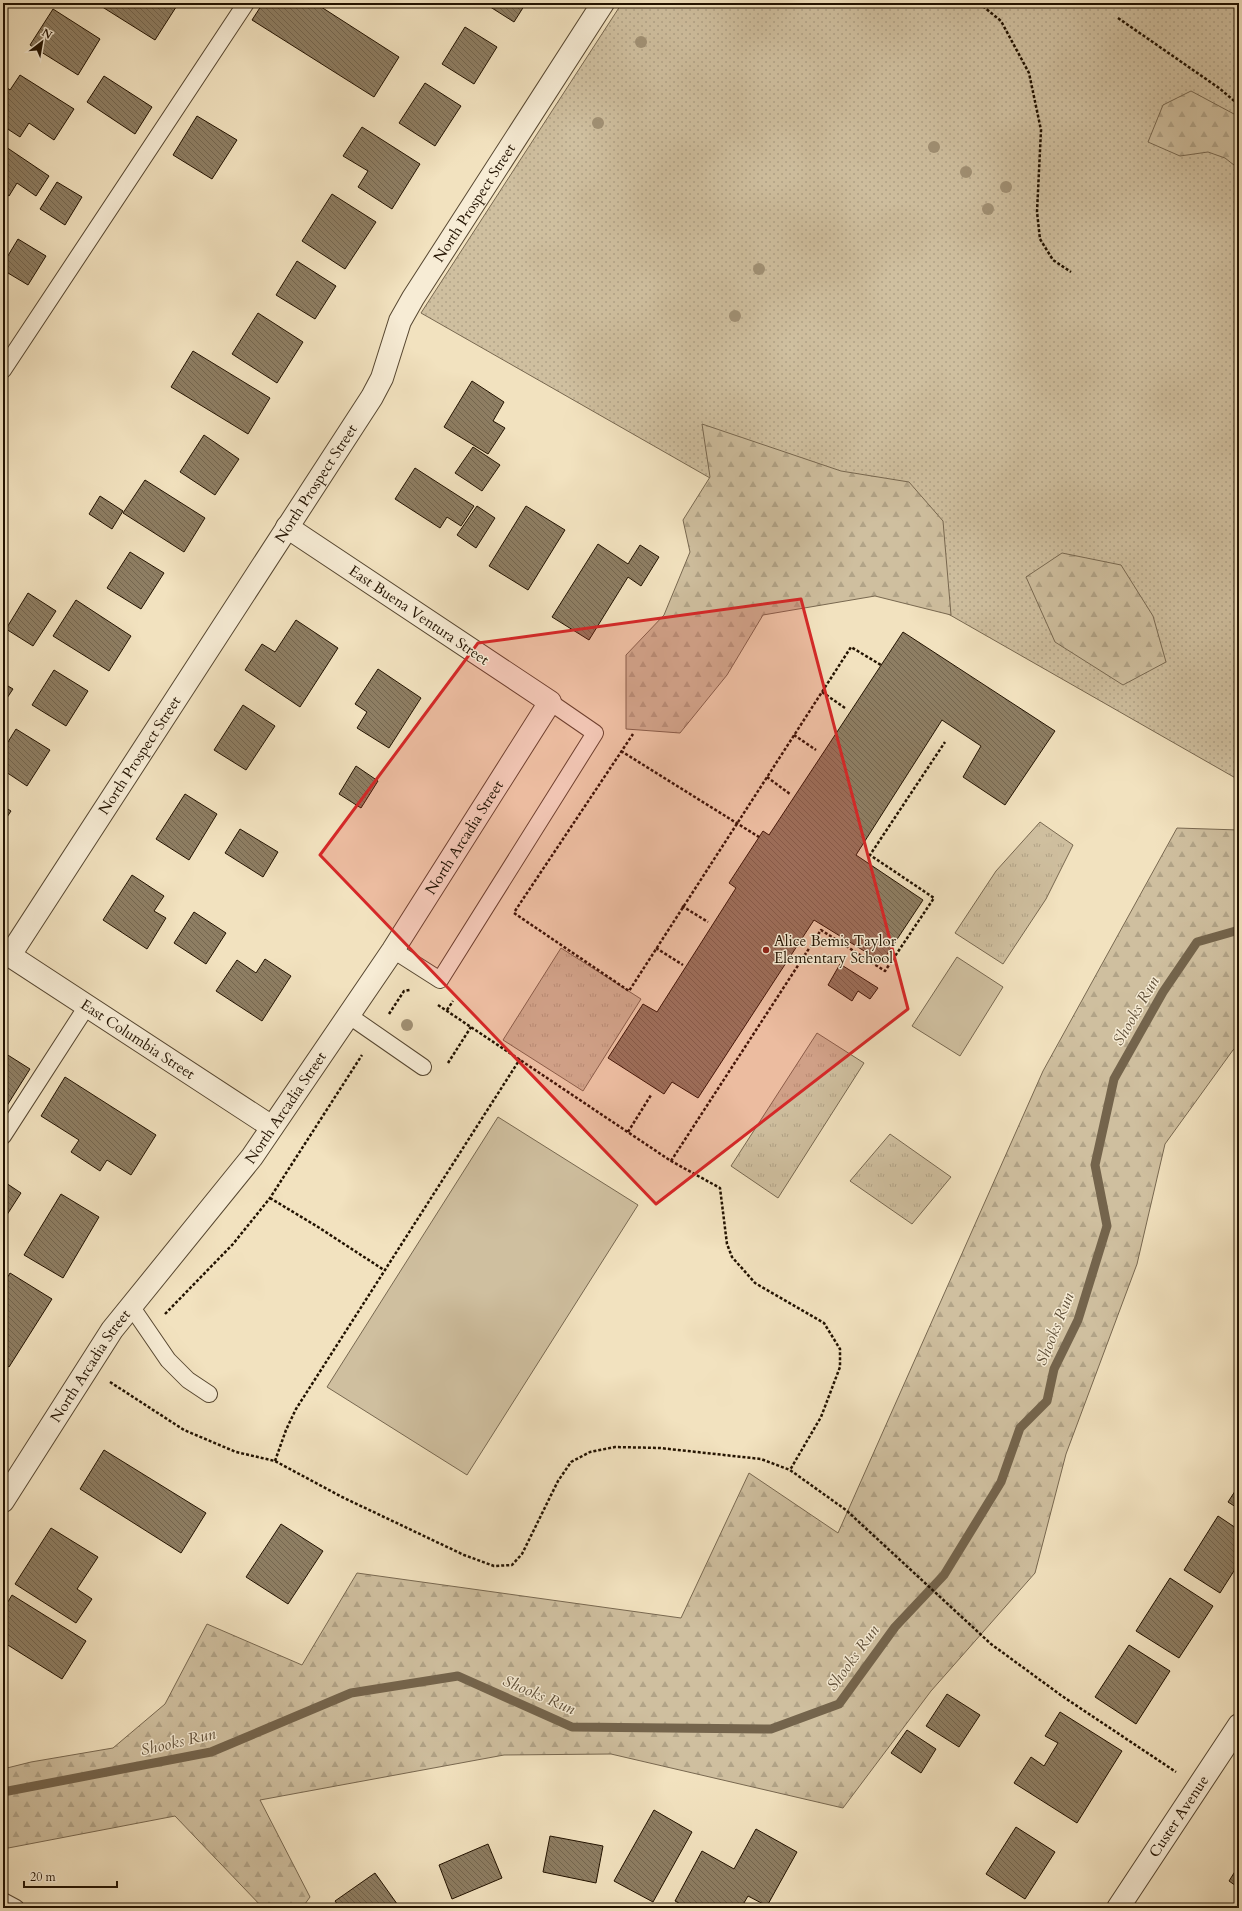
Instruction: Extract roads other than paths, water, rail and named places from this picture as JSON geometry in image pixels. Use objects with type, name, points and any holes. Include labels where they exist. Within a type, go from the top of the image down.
[{"type":"street","name":"North Prospect Street","points":[[6,953],[372,397],[382,378],[400,321],[413,298],[603,3]]},
{"type":"street","name":"East Buena Ventura Street","points":[[287,527],[550,702]]},
{"type":"street","name":"North Arcadia Street","points":[[3,1501],[112,1330],[245,1166],[272,1127],[393,950],[550,702]]},
{"type":"street","name":"East Columbia Street","points":[[6,953],[272,1127]]},
{"type":"street","name":"Custer Avenue","points":[[1118,1908],[1239,1725]]},
{"type":"lane","points":[[3,370],[246,3]]},
{"type":"lane","points":[[393,950],[440,980],[595,733],[550,702]]},
{"type":"lane","points":[[3,1136],[87,1006]]},
{"type":"lane","points":[[348,1015],[423,1067]]},
{"type":"lane","points":[[131,1306],[168,1360],[188,1380],[209,1394]]},
{"type":"lane","points":[[3,1901],[16,1908]]},
{"type":"waterway","name":"Shooks Run","points":[[3,1792],[211,1752],[351,1693],[458,1676],[572,1727],[771,1729],[839,1704],[895,1627],[944,1575],[1001,1482],[1020,1428],[1047,1401],[1054,1369],[1078,1320],[1107,1226],[1095,1165],[1114,1079],[1163,992],[1197,942],[1239,930]]},
{"type":"place","name":"Alice Bemis Taylor Elementary School","points":[[766,950]]}]
